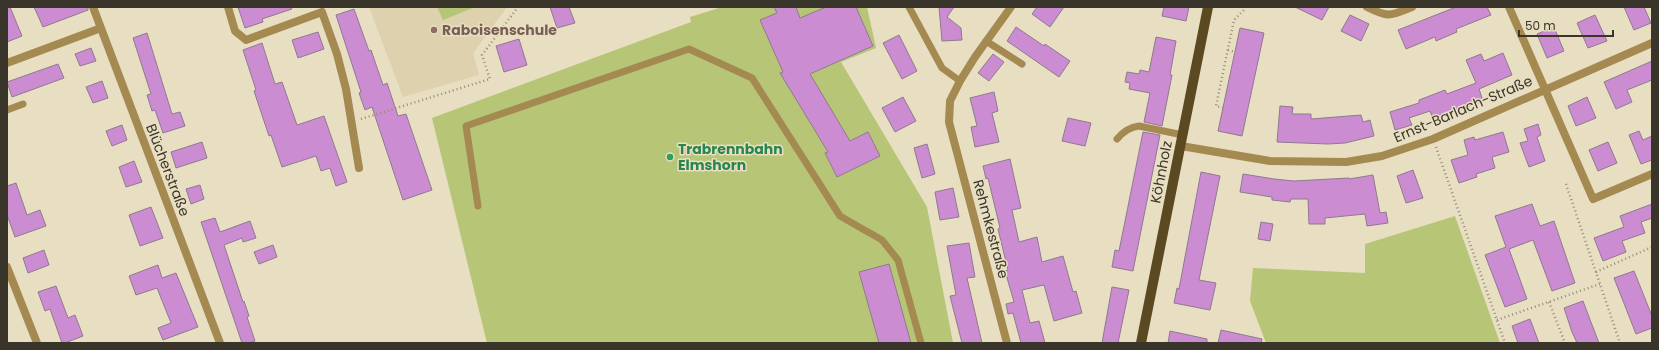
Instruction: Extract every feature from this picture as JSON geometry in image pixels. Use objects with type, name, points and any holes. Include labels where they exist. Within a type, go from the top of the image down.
[{"type":"main road","name":"Köhnholz","points":[[1141,343],[1208,7]]},
{"type":"street","name":"Blücherstraße","points":[[93,7],[220,343]]},
{"type":"street","points":[[228,7],[235,31],[246,40],[322,12],[337,54],[352,121],[360,168]]},
{"type":"street","name":"Rehmkestraße","points":[[1007,343],[949,122],[950,101],[960,80],[1011,7]]},
{"type":"street","points":[[1367,7],[1383,15],[1393,15],[1412,7]]},
{"type":"street","points":[[1509,7],[1593,199],[1652,174]]},
{"type":"street","points":[[7,63],[101,28]]},
{"type":"street","name":"Ernst-Barlach-Straße","points":[[1181,146],[1270,161],[1346,162],[1382,156],[1433,139],[1652,43]]},
{"type":"street","points":[[7,267],[37,343]]},
{"type":"lane","points":[[909,7],[942,68],[960,80]]},
{"type":"lane","points":[[986,41],[1022,64]]},
{"type":"lane","points":[[478,206],[466,126],[689,49],[752,78],[840,216],[882,240],[898,260],[920,343]]},
{"type":"lane","points":[[7,110],[23,104]]},
{"type":"lane","points":[[1117,139],[1124,132],[1139,126],[1183,135]]},
{"type":"path","points":[[352,121],[490,79],[482,55],[518,7]]},
{"type":"path","points":[[1223,108],[1216,106],[1234,20],[1244,10]]},
{"type":"path","points":[[1228,50],[1235,52]]},
{"type":"path","points":[[1433,139],[1505,343]]},
{"type":"path","points":[[1566,184],[1620,343]]},
{"type":"path","points":[[1596,272],[1652,247]]},
{"type":"path","points":[[1497,320],[1600,284]]},
{"type":"path","points":[[1549,302],[1565,343]]},
{"type":"shaded area","name":"Raboisenschule","points":[[369,7],[507,7],[473,53],[479,75],[403,97]]},
{"type":"green space","points":[[437,7],[475,7],[443,20]]},
{"type":"green space","name":"Trabrennbahn Elmshorn","points":[[722,7],[867,7],[876,48],[841,62],[927,207],[953,343],[487,343],[432,118],[691,22],[690,17]]},
{"type":"green space","points":[[1455,216],[1500,343],[1266,343],[1250,301],[1253,268],[1365,273],[1365,244]]},
{"type":"building","points":[[7,7],[10,7],[22,36],[7,42]]},
{"type":"building","points":[[34,7],[88,7],[88,10],[43,27]]},
{"type":"building","points":[[238,7],[291,7],[292,9],[262,19],[263,22],[245,28]]},
{"type":"building","points":[[550,7],[569,7],[575,23],[557,28]]},
{"type":"building","points":[[774,7],[796,7],[800,18],[826,7],[856,7],[873,46],[810,74],[850,141],[868,132],[880,156],[837,177],[825,153],[828,152],[780,73],[783,72],[760,20],[777,13]]},
{"type":"building","points":[[939,7],[954,7],[947,17],[961,28],[962,40],[942,41]]},
{"type":"building","points":[[1037,7],[1064,7],[1050,27],[1032,14]]},
{"type":"building","points":[[1164,7],[1189,7],[1186,21],[1162,16]]},
{"type":"building","points":[[1295,7],[1329,7],[1322,20]]},
{"type":"building","points":[[1456,7],[1487,7],[1491,15],[1456,29],[1457,32],[1436,41],[1435,37],[1406,49],[1398,30]]},
{"type":"building","points":[[1624,7],[1644,7],[1651,23],[1634,30]]},
{"type":"building","points":[[354,9],[369,51],[371,50],[383,85],[387,83],[398,116],[406,114],[432,190],[403,200],[372,107],[365,110],[359,93],[361,92],[336,15]]},
{"type":"building","points":[[1350,15],[1369,24],[1361,41],[1341,31]]},
{"type":"building","points":[[1595,15],[1607,41],[1588,48],[1577,23]]},
{"type":"building","points":[[1016,27],[1070,61],[1059,77],[1007,41]]},
{"type":"building","points":[[1554,27],[1564,51],[1547,58],[1537,34]]},
{"type":"building","points":[[1240,28],[1264,33],[1242,136],[1218,131]]},
{"type":"building","points":[[318,32],[324,49],[298,58],[292,40]]},
{"type":"building","points":[[147,33],[172,114],[180,112],[185,126],[163,133],[155,110],[152,111],[147,95],[151,94],[133,38]]},
{"type":"building","points":[[899,35],[917,71],[902,79],[883,43]]},
{"type":"building","points":[[1156,37],[1176,41],[1170,75],[1172,75],[1162,126],[1144,122],[1150,93],[1129,89],[1130,83],[1125,82],[1127,72],[1139,74],[1140,70],[1149,72]]},
{"type":"building","points":[[519,39],[527,65],[504,72],[496,46]]},
{"type":"building","points":[[262,43],[275,84],[282,82],[297,125],[324,116],[347,182],[336,186],[330,168],[321,171],[316,156],[282,167],[271,135],[269,136],[254,91],[256,90],[243,50]]},
{"type":"building","points":[[91,48],[96,61],[80,66],[75,54]]},
{"type":"building","points":[[1503,53],[1512,75],[1479,89],[1483,101],[1433,119],[1430,111],[1409,118],[1412,125],[1395,130],[1390,112],[1419,103],[1419,100],[1445,90],[1447,94],[1476,83],[1466,60],[1481,54],[1484,61]]},
{"type":"building","points":[[993,54],[1004,62],[989,81],[978,73]]},
{"type":"building","points":[[1652,61],[1652,80],[1627,90],[1632,102],[1616,109],[1604,82]]},
{"type":"building","points":[[58,64],[64,78],[12,97],[7,82]]},
{"type":"building","points":[[102,81],[108,98],[93,103],[86,87]]},
{"type":"building","points":[[994,92],[998,111],[992,113],[999,142],[975,147],[971,127],[977,126],[970,98]]},
{"type":"building","points":[[903,97],[916,121],[895,132],[882,108]]},
{"type":"building","points":[[1587,97],[1596,118],[1576,126],[1568,106]]},
{"type":"building","points":[[1280,106],[1293,107],[1292,114],[1311,114],[1311,119],[1361,115],[1363,122],[1370,120],[1374,136],[1345,143],[1328,144],[1277,142]]},
{"type":"building","points":[[1068,118],[1091,123],[1085,146],[1062,141]]},
{"type":"building","points":[[1538,124],[1541,135],[1537,137],[1545,161],[1529,167],[1520,143],[1528,141],[1524,129]]},
{"type":"building","points":[[122,125],[127,140],[112,146],[106,131]]},
{"type":"building","points":[[1639,131],[1643,140],[1652,136],[1652,160],[1641,164],[1629,135]]},
{"type":"building","points":[[1143,132],[1160,135],[1133,271],[1112,267],[1115,250],[1119,251]]},
{"type":"building","points":[[1503,132],[1509,152],[1492,157],[1495,168],[1476,174],[1477,177],[1459,183],[1451,160],[1468,155],[1464,140],[1474,137],[1475,140]]},
{"type":"building","points":[[202,142],[207,158],[176,168],[171,152]]},
{"type":"building","points":[[1608,142],[1617,163],[1598,171],[1589,150]]},
{"type":"building","points":[[927,144],[935,174],[922,178],[914,148]]},
{"type":"building","points":[[1010,159],[1021,208],[1012,210],[1019,242],[1037,237],[1042,262],[1063,256],[1073,292],[1076,291],[1082,313],[1054,321],[1044,285],[1022,290],[1030,323],[1039,321],[1045,343],[1021,343],[1013,313],[1008,314],[1006,304],[1014,302],[1005,271],[1008,270],[998,229],[1000,228],[988,178],[986,179],[983,166]]},
{"type":"building","points":[[134,161],[142,182],[126,187],[119,167]]},
{"type":"building","points":[[1413,170],[1423,198],[1406,203],[1397,176]]},
{"type":"building","points":[[1201,172],[1220,176],[1199,280],[1216,283],[1210,310],[1174,303],[1177,288],[1179,289]]},
{"type":"building","points":[[1243,174],[1294,181],[1349,179],[1373,175],[1380,213],[1386,212],[1388,223],[1367,226],[1365,214],[1325,218],[1325,224],[1309,224],[1308,199],[1291,199],[1290,202],[1272,200],[1272,197],[1240,192]]},
{"type":"building","points":[[16,183],[27,215],[40,210],[46,226],[15,237],[7,215],[7,186]]},
{"type":"building","points":[[200,185],[204,199],[191,204],[186,189]]},
{"type":"building","points":[[953,188],[959,217],[940,220],[935,192]]},
{"type":"building","points":[[1532,204],[1540,226],[1554,221],[1575,283],[1552,291],[1533,240],[1509,249],[1527,299],[1505,307],[1485,255],[1506,247],[1495,216]]},
{"type":"building","points":[[1652,204],[1652,218],[1641,222],[1645,233],[1622,241],[1626,252],[1603,261],[1594,238],[1624,227],[1620,216]]},
{"type":"building","points":[[151,207],[163,238],[140,246],[129,215]]},
{"type":"building","points":[[215,218],[220,232],[250,221],[256,238],[243,242],[242,238],[224,245],[249,316],[247,317],[255,341],[249,343],[242,343],[201,222]]},
{"type":"building","points":[[1261,222],[1273,224],[1270,241],[1258,239]]},
{"type":"building","points":[[969,243],[975,277],[967,278],[982,343],[962,343],[950,296],[956,295],[947,246]]},
{"type":"building","points":[[273,245],[277,257],[259,264],[254,252]]},
{"type":"building","points":[[44,250],[49,265],[28,273],[23,258]]},
{"type":"building","points":[[889,264],[911,343],[879,343],[859,272]]},
{"type":"building","points":[[158,265],[162,278],[176,273],[198,327],[163,340],[158,328],[171,323],[157,288],[136,295],[129,276]]},
{"type":"building","points":[[1634,271],[1652,316],[1652,328],[1636,334],[1614,278]]},
{"type":"building","points":[[56,286],[68,318],[75,315],[83,336],[65,343],[62,343],[50,309],[45,311],[38,292]]},
{"type":"building","points":[[1112,287],[1129,290],[1118,343],[1102,343]]},
{"type":"building","points":[[1583,301],[1599,343],[1577,343],[1572,332],[1564,308]]},
{"type":"building","points":[[1530,319],[1539,343],[1518,343],[1512,326]]},
{"type":"building","points":[[1221,330],[1262,339],[1261,343],[1218,343]]},
{"type":"building","points":[[1170,331],[1207,339],[1207,343],[1168,343]]},
{"type":"place","name":"Raboisenschule","points":[[434,30]]},
{"type":"place","name":"Trabrennbahn Elmshorn","points":[[670,157]]}]
